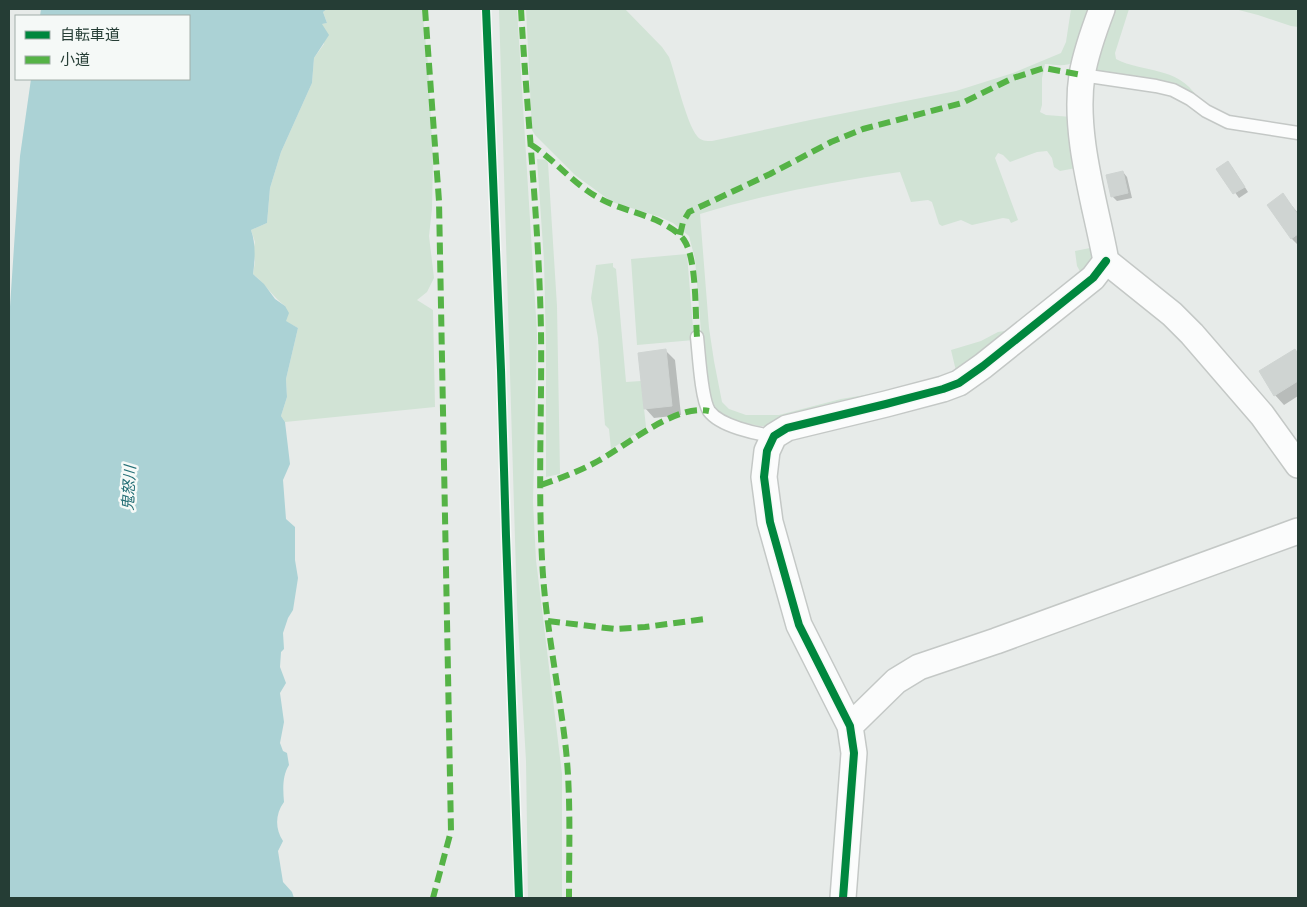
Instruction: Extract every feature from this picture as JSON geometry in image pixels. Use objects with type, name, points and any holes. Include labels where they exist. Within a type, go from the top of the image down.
[{"type":"street","points":[[1102,9],[1090,42],[1082,75],[1081,108],[1085,153],[1106,261],[1172,314],[1192,334],[1262,416],[1298,465]]},
{"type":"street","points":[[844,898],[846,842],[854,752],[850,726],[799,625],[770,522],[764,477],[767,451],[774,436],[788,428],[895,402],[959,383],[983,366],[1092,278],[1106,261]]},
{"type":"street","points":[[850,726],[896,680],[919,667],[996,641],[1298,531]]},
{"type":"lane","points":[[1082,75],[1173,90],[1190,99],[1206,111],[1228,122],[1298,133]]},
{"type":"lane","points":[[697,338],[704,398],[709,411],[732,426],[757,434],[774,436]]},
{"type":"green space","points":[[327,9],[422,9],[428,64],[433,158],[432,209],[429,236],[434,278],[427,292],[417,300],[433,310],[435,407],[285,422],[281,416],[287,397],[286,379],[298,328],[285,321],[285,306],[253,274],[255,242],[251,230],[267,223],[270,188],[281,152],[312,83],[314,58],[324,44],[321,24],[327,23],[323,12]]},
{"type":"green space","points":[[499,9],[517,9],[537,333],[533,502],[536,560],[562,774],[562,898],[528,898],[526,761],[517,606]]},
{"type":"green space","points":[[526,9],[625,9],[662,47],[669,57],[685,110],[693,129],[700,139],[712,141],[956,91],[1013,73],[1061,53],[1066,42],[1071,9],[1094,9],[1077,61],[1065,65],[1045,64],[1042,78],[1042,105],[1040,112],[1046,115],[1072,117],[1090,234],[1081,211],[1076,168],[1060,171],[1054,167],[1052,158],[1047,151],[1037,152],[1010,162],[998,153],[995,158],[1018,220],[1011,223],[1009,219],[1003,218],[972,225],[961,220],[942,226],[939,224],[932,202],[928,200],[911,202],[900,172],[799,189],[749,200],[700,214],[709,328],[722,402],[729,409],[746,415],[779,415],[841,399],[895,390],[773,426],[759,426],[728,419],[717,412],[711,405],[704,368],[695,259],[689,236],[673,223],[660,217],[612,202],[575,175],[532,130]]},
{"type":"green space","points":[[1110,9],[1129,9],[1115,53],[1116,59],[1170,75],[1189,87],[1197,97],[1103,74],[1095,69]]},
{"type":"green space","points":[[1235,9],[1298,9],[1298,27],[1291,26]]},
{"type":"green space","points":[[537,159],[546,160],[548,163],[557,306],[560,474],[546,477],[544,261]]},
{"type":"green space","points":[[1095,247],[1094,259],[1081,273],[1077,266],[1075,251]]},
{"type":"green space","points":[[687,254],[694,340],[637,345],[631,259]]},
{"type":"green space","points":[[613,263],[613,267],[616,269],[626,382],[641,381],[646,427],[611,449],[609,429],[605,425],[598,338],[591,298],[596,265]]},
{"type":"green space","points":[[1011,330],[957,375],[951,350],[981,341],[998,332]]},
{"type":"water","name":"鬼怒川","points":[[41,9],[327,9],[323,12],[327,23],[322,24],[329,35],[314,58],[312,83],[281,152],[270,188],[267,223],[251,230],[255,252],[253,274],[264,284],[275,299],[285,306],[289,313],[286,321],[298,328],[286,379],[287,397],[281,416],[285,422],[290,464],[283,480],[286,519],[295,527],[295,560],[298,578],[293,610],[283,633],[284,649],[281,652],[280,667],[286,683],[280,693],[284,722],[280,743],[283,751],[287,753],[289,765],[284,778],[284,802],[279,811],[277,822],[277,827],[283,841],[278,851],[283,882],[292,892],[294,898],[9,898],[9,322],[20,156],[31,80],[190,80],[190,15],[40,15]]},
{"type":"building","points":[[1228,161],[1245,187],[1233,194],[1216,169]]},
{"type":"building","points":[[1123,171],[1128,193],[1111,197],[1106,175]]},
{"type":"building","points":[[1283,193],[1298,215],[1298,234],[1291,239],[1267,205]]},
{"type":"building","points":[[666,349],[672,406],[644,409],[638,353]]},
{"type":"building","points":[[1295,349],[1298,354],[1298,381],[1274,396],[1259,371]]},
{"type":"marked path","points":[[425,9],[439,201],[451,831],[433,898]]},
{"type":"marked path","points":[[521,9],[540,291],[540,502],[542,559],[546,607],[568,768],[569,898]]},
{"type":"marked path","points":[[680,235],[683,222],[689,212],[770,174],[831,142],[863,129],[962,103],[1013,78],[1044,68],[1082,75]]},
{"type":"marked path","points":[[530,144],[572,179],[599,198],[656,220],[671,228],[684,240],[693,272],[697,337]]},
{"type":"marked path","points":[[541,485],[591,465],[667,419],[696,410],[709,411]]},
{"type":"marked path","points":[[548,621],[615,629],[705,619]]},
{"type":"cycle path","points":[[486,9],[501,370],[519,898]]},
{"type":"cycle path","points":[[843,898],[854,753],[850,726],[799,625],[770,522],[764,477],[767,451],[774,436],[787,428],[886,404],[959,383],[1093,278],[1106,261]]}]
